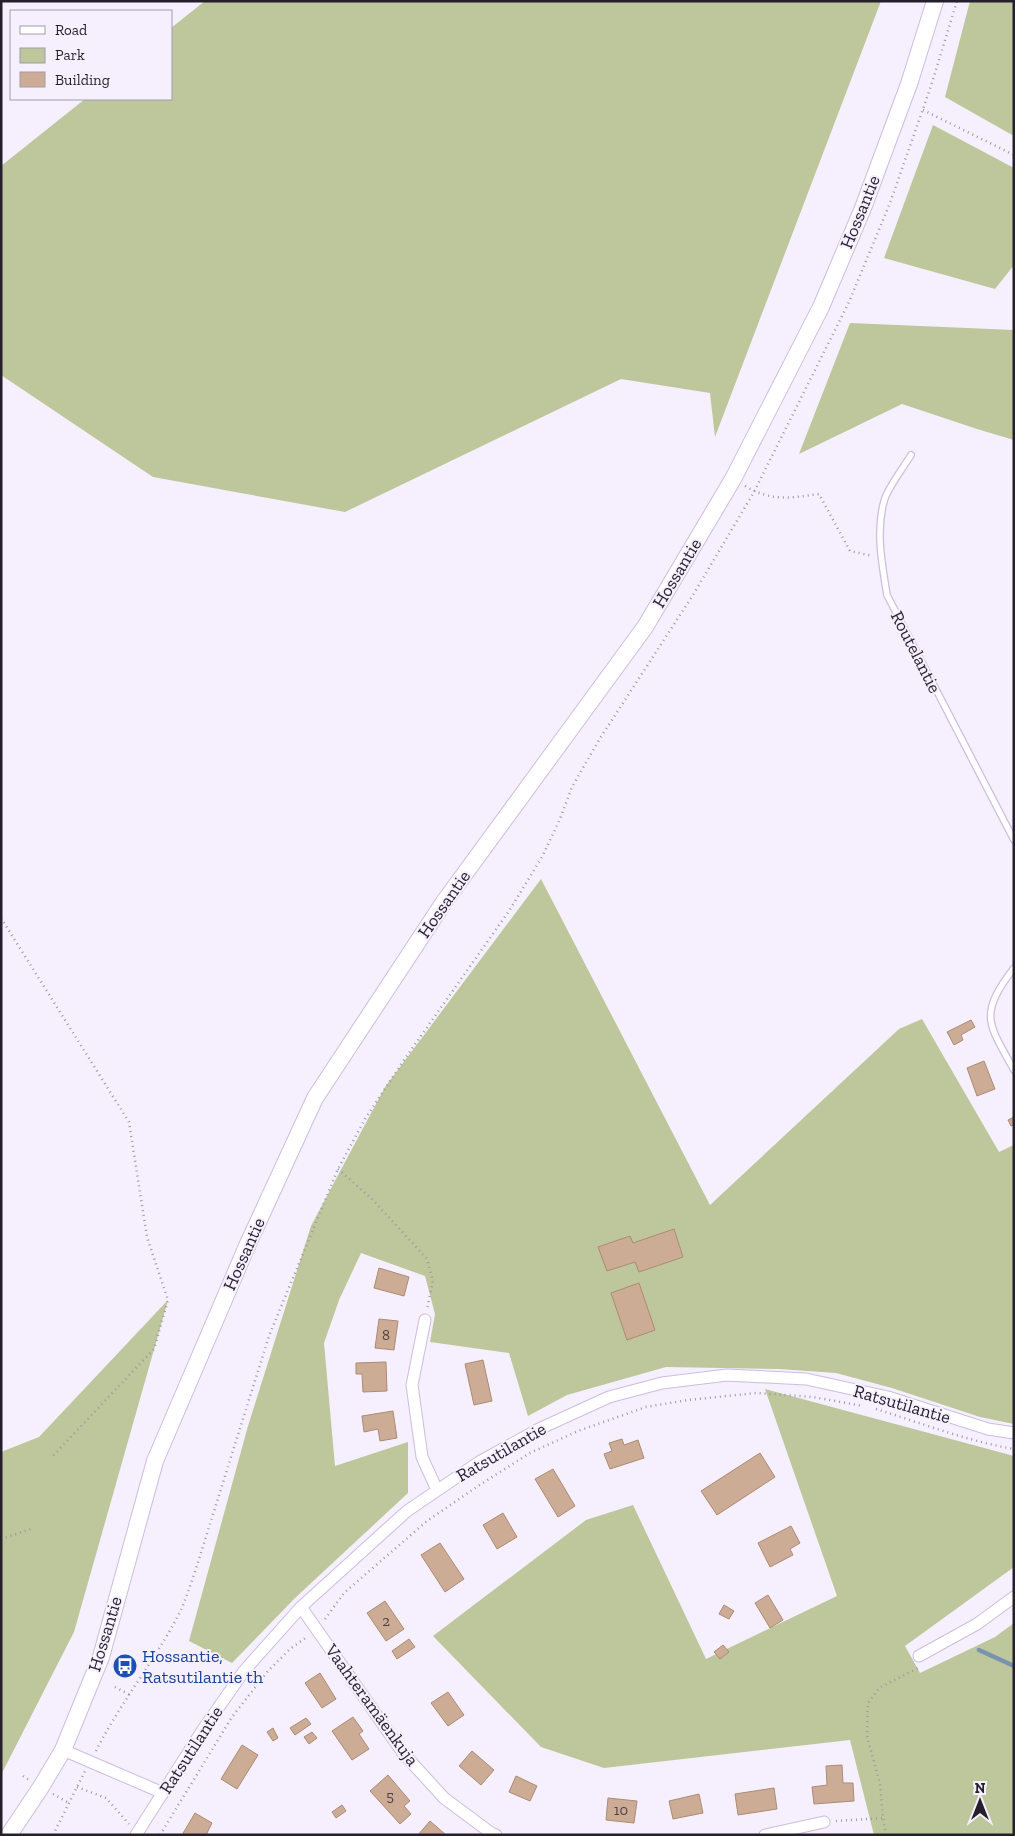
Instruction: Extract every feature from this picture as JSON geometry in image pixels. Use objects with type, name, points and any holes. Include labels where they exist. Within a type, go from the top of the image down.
[{"type":"main road","name":"Hossantie","points":[[9,1835],[41,1787],[62,1750],[100,1657],[155,1461],[246,1246],[315,1098],[444,902],[645,627],[733,479],[821,307],[863,208],[908,84],[935,1]]},
{"type":"street","points":[[425,1320],[412,1385],[422,1457],[437,1490]]},
{"type":"street","name":"Ratsutilantie","points":[[133,1831],[163,1793],[202,1731],[244,1671],[301,1607],[407,1511],[437,1490],[479,1462],[539,1429],[609,1397],[662,1383],[726,1375],[806,1379],[888,1397],[988,1429],[1014,1433]]},
{"type":"street","points":[[919,1656],[977,1624],[1014,1597]]},
{"type":"street","name":"Vaahteramäenkuja","points":[[301,1607],[403,1754],[444,1798],[493,1834]]},
{"type":"street","points":[[62,1750],[163,1793]]},
{"type":"street","points":[[765,1835],[824,1822]]},
{"type":"lane","name":"Routelantie","points":[[911,455],[885,498],[880,530],[886,595],[1014,840]]},
{"type":"lane","points":[[1014,968],[1003,983],[992,1004],[990,1018],[994,1032],[1014,1070]]},
{"type":"path","points":[[53,1835],[110,1724],[130,1695],[180,1612],[194,1575],[270,1336],[338,1169],[365,1119],[404,1060],[509,911],[542,857],[576,779],[599,740],[693,595],[754,492],[849,302],[890,203],[923,110],[957,1]]},
{"type":"path","points":[[923,110],[1014,155]]},
{"type":"path","points":[[733,479],[754,492],[782,499],[819,494],[850,551],[882,557]]},
{"type":"path","points":[[1,918],[129,1122],[147,1237],[168,1300],[154,1348],[51,1458]]},
{"type":"path","points":[[338,1169],[372,1199],[427,1260],[433,1280],[425,1320]]},
{"type":"path","points":[[160,1835],[238,1710],[268,1671],[290,1649],[305,1640],[316,1629],[344,1594],[427,1521],[530,1453],[578,1431],[646,1407],[688,1400],[756,1393],[813,1397],[865,1406]]},
{"type":"path","points":[[874,1408],[994,1446],[1014,1449]]},
{"type":"path","points":[[1,1539],[34,1528]]},
{"type":"path","points":[[886,1835],[880,1784],[867,1736],[868,1703],[879,1688],[908,1673]]},
{"type":"path","points":[[115,1687],[130,1695]]},
{"type":"path","points":[[77,1787],[106,1798],[128,1820],[133,1831]]},
{"type":"path","points":[[824,1822],[883,1818]]},
{"type":"green space","points":[[205,1],[881,1],[715,437],[710,393],[621,379],[345,512],[153,477],[1,375],[1,166],[84,100],[172,100],[172,27]]},
{"type":"green space","points":[[970,1],[1014,1],[1014,136],[945,97]]},
{"type":"green space","points":[[933,125],[1014,168],[1014,265],[995,289],[884,258]]},
{"type":"green space","points":[[850,323],[1014,330],[1014,440],[902,404],[799,454]]},
{"type":"green space","points":[[541,879],[710,1205],[899,1029],[922,1019],[999,1152],[1014,1145],[1014,1424],[980,1417],[892,1388],[836,1373],[779,1369],[666,1367],[567,1395],[528,1416],[509,1353],[430,1342],[435,1314],[425,1276],[361,1253],[339,1300],[324,1343],[335,1466],[408,1442],[408,1493],[295,1598],[232,1663],[189,1641],[248,1426],[311,1226],[385,1087]]},
{"type":"green space","points":[[168,1300],[74,1632],[1,1775],[1,1452],[39,1437]]},
{"type":"green space","points":[[765,1389],[1014,1456],[1014,1567],[905,1646],[920,1673],[995,1637],[1014,1623],[1014,1835],[874,1835],[850,1740],[604,1768],[541,1747],[433,1636],[586,1520],[633,1505],[706,1659],[837,1596]]},
{"type":"building","points":[[971,1020],[975,1027],[961,1035],[963,1040],[954,1045],[947,1032]]},
{"type":"building","points":[[984,1061],[995,1089],[977,1096],[967,1068]]},
{"type":"building","points":[[1014,1117],[1014,1125],[1011,1126],[1008,1120]]},
{"type":"building","points":[[674,1229],[683,1257],[639,1272],[635,1262],[607,1271],[598,1247],[630,1236],[633,1243]]},
{"type":"building","points":[[379,1268],[409,1277],[404,1296],[374,1288]]},
{"type":"building","points":[[639,1283],[655,1330],[627,1340],[611,1293]]},
{"type":"building","points":[[379,1319],[398,1321],[394,1350],[375,1348]]},
{"type":"building","points":[[483,1360],[492,1401],[474,1405],[465,1364]]},
{"type":"building","points":[[386,1362],[387,1391],[363,1392],[362,1374],[356,1374],[356,1363]]},
{"type":"building","points":[[393,1411],[397,1438],[380,1441],[378,1429],[364,1432],[362,1416]]},
{"type":"building","points":[[622,1439],[624,1445],[638,1440],[644,1458],[610,1469],[604,1454],[612,1451],[609,1443]]},
{"type":"building","points":[[760,1453],[775,1477],[717,1515],[701,1491]]},
{"type":"building","points":[[553,1469],[575,1506],[558,1517],[535,1479]]},
{"type":"building","points":[[503,1513],[517,1537],[497,1549],[483,1525]]},
{"type":"building","points":[[791,1526],[800,1543],[790,1549],[793,1555],[770,1567],[758,1543]]},
{"type":"building","points":[[440,1543],[464,1579],[445,1592],[421,1555]]},
{"type":"building","points":[[768,1595],[783,1620],[770,1628],[755,1603]]},
{"type":"building","points":[[385,1601],[404,1629],[386,1641],[367,1613]]},
{"type":"building","points":[[724,1605],[734,1611],[729,1619],[719,1614]]},
{"type":"building","points":[[409,1639],[415,1647],[397,1659],[392,1651]]},
{"type":"building","points":[[723,1645],[729,1652],[720,1659],[714,1652]]},
{"type":"building","points":[[320,1673],[336,1699],[322,1708],[305,1683]]},
{"type":"building","points":[[448,1692],[464,1715],[448,1726],[431,1703]]},
{"type":"building","points":[[353,1717],[363,1731],[359,1734],[369,1749],[352,1760],[332,1731]]},
{"type":"building","points":[[306,1718],[311,1724],[295,1735],[290,1728]]},
{"type":"building","points":[[273,1728],[278,1738],[273,1741],[267,1732]]},
{"type":"building","points":[[312,1732],[317,1738],[309,1744],[304,1737]]},
{"type":"building","points":[[242,1745],[258,1755],[237,1789],[221,1779]]},
{"type":"building","points":[[472,1751],[494,1770],[481,1785],[459,1766]]},
{"type":"building","points":[[842,1765],[843,1783],[853,1783],[854,1801],[814,1804],[812,1787],[827,1785],[826,1766]]},
{"type":"building","points":[[388,1775],[410,1801],[404,1806],[411,1814],[400,1824],[370,1791]]},
{"type":"building","points":[[516,1776],[537,1786],[530,1801],[509,1792]]},
{"type":"building","points":[[774,1788],[777,1809],[738,1815],[735,1794]]},
{"type":"building","points":[[699,1794],[703,1813],[673,1819],[669,1801]]},
{"type":"building","points":[[608,1798],[637,1801],[634,1823],[606,1820]]},
{"type":"building","points":[[342,1805],[346,1811],[336,1818],[332,1812]]},
{"type":"building","points":[[195,1813],[212,1823],[206,1835],[182,1835]]},
{"type":"building","points":[[430,1821],[446,1835],[418,1835]]},
{"type":"waterway","points":[[979,1650],[1014,1666]]},
{"type":"place","name":"Hossantie, Ratsutilantie th","points":[[125,1666]]}]
